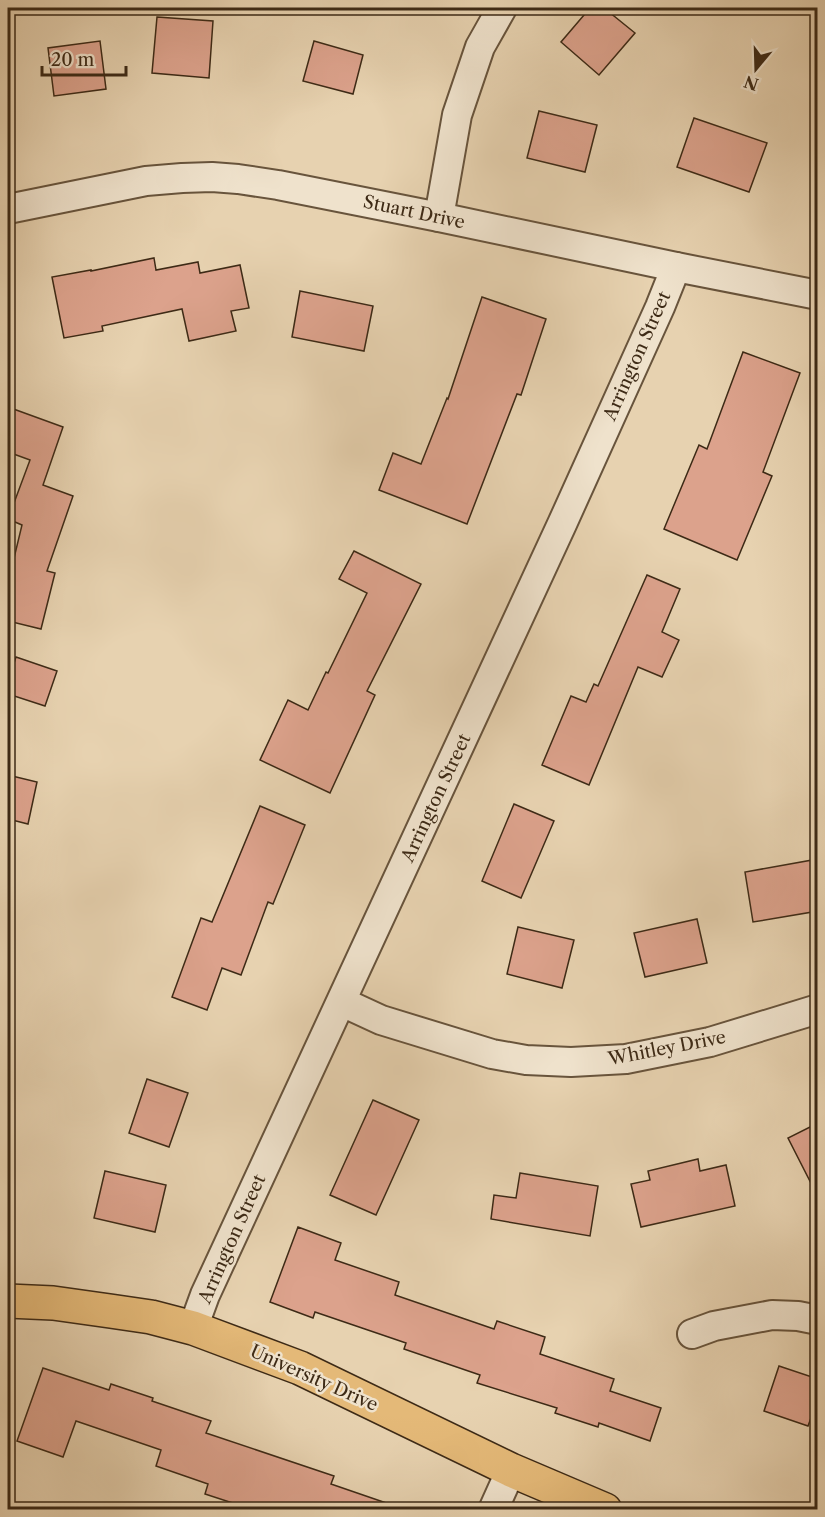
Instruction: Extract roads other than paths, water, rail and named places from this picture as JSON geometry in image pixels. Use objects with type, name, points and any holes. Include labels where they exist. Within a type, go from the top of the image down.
[{"type":"main road","name":"University Drive","points":[[8,1301],[53,1303],[110,1311],[151,1317],[194,1328],[300,1368],[511,1470],[604,1509]]},
{"type":"street","points":[[439,217],[457,115],[480,46],[502,8]]},
{"type":"street","name":"Stuart Drive","points":[[8,209],[146,181],[212,177],[278,185],[818,295]]},
{"type":"street","name":"Arrington Street","points":[[194,1328],[206,1295],[572,502],[676,267]]},
{"type":"street","name":"Whitley Drive","points":[[342,1002],[381,1020],[476,1050],[526,1060],[572,1062],[626,1059],[710,1042],[818,1009]]},
{"type":"street","points":[[692,1334],[714,1326],[772,1315],[798,1316],[818,1320]]},
{"type":"street","points":[[493,1509],[511,1470]]}]
